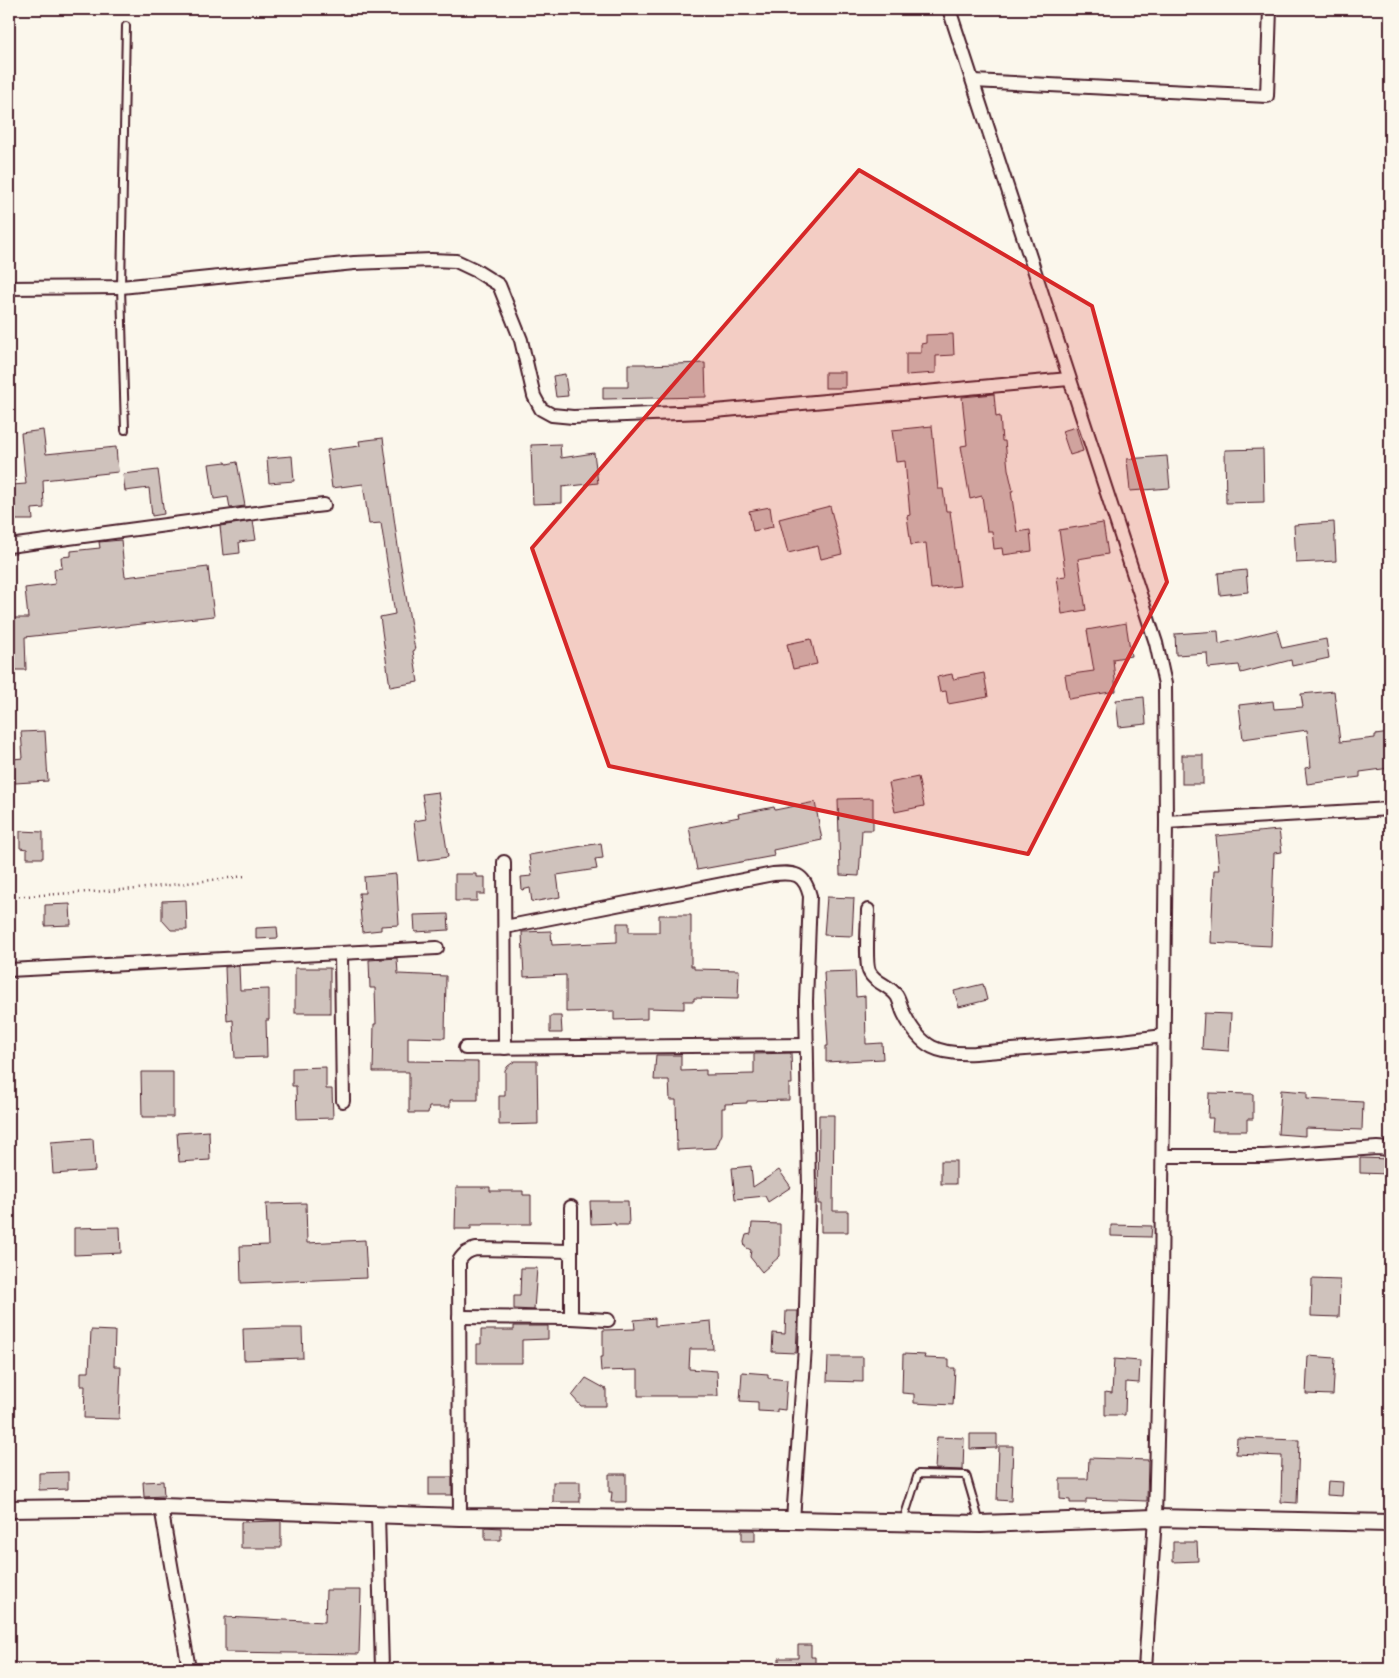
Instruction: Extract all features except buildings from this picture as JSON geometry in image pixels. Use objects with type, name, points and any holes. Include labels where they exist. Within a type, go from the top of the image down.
[{"type":"main road","points":[[11,1506],[161,1507],[615,1520],[793,1520],[980,1524],[1155,1518],[1390,1523]]},
{"type":"street","points":[[949,9],[1162,666],[1165,684],[1166,822],[1161,1284],[1155,1518],[1145,1669]]},
{"type":"street","points":[[973,82],[1267,96],[1270,9]]},
{"type":"street","points":[[9,288],[121,287],[354,263],[456,261],[499,285],[521,340],[534,396],[541,409],[552,415],[574,417],[704,412],[1069,380]]},
{"type":"street","points":[[9,546],[324,505]]},
{"type":"street","points":[[1166,822],[1390,809]]},
{"type":"street","points":[[504,862],[506,1048]]},
{"type":"street","points":[[506,927],[773,874],[794,874],[801,877],[807,885],[810,896],[806,1045],[809,1191],[805,1347],[793,1520]]},
{"type":"street","points":[[868,910],[868,969],[873,978],[891,989],[898,997],[903,1012],[914,1032],[930,1046],[942,1052],[955,1054],[975,1053],[1164,1036]]},
{"type":"street","points":[[9,970],[437,948]]},
{"type":"street","points":[[341,954],[343,1101]]},
{"type":"street","points":[[465,1048],[806,1045]]},
{"type":"street","points":[[1163,1156],[1264,1156],[1377,1148],[1390,1149]]},
{"type":"street","points":[[571,1207],[571,1318]]},
{"type":"street","points":[[460,1517],[460,1261],[463,1254],[469,1250],[571,1252]]},
{"type":"street","points":[[459,1317],[608,1320]]},
{"type":"street","points":[[161,1507],[189,1669]]},
{"type":"street","points":[[378,1514],[382,1669]]},
{"type":"lane","points":[[125,430],[121,287],[126,26]]},
{"type":"lane","points":[[903,1522],[918,1474],[966,1475],[980,1524]]},
{"type":"path","points":[[9,897],[137,889],[245,876]]},
{"type":"highlighted area","points":[[859,170],[1092,306],[1167,582],[1028,854],[609,766],[532,548]]}]
